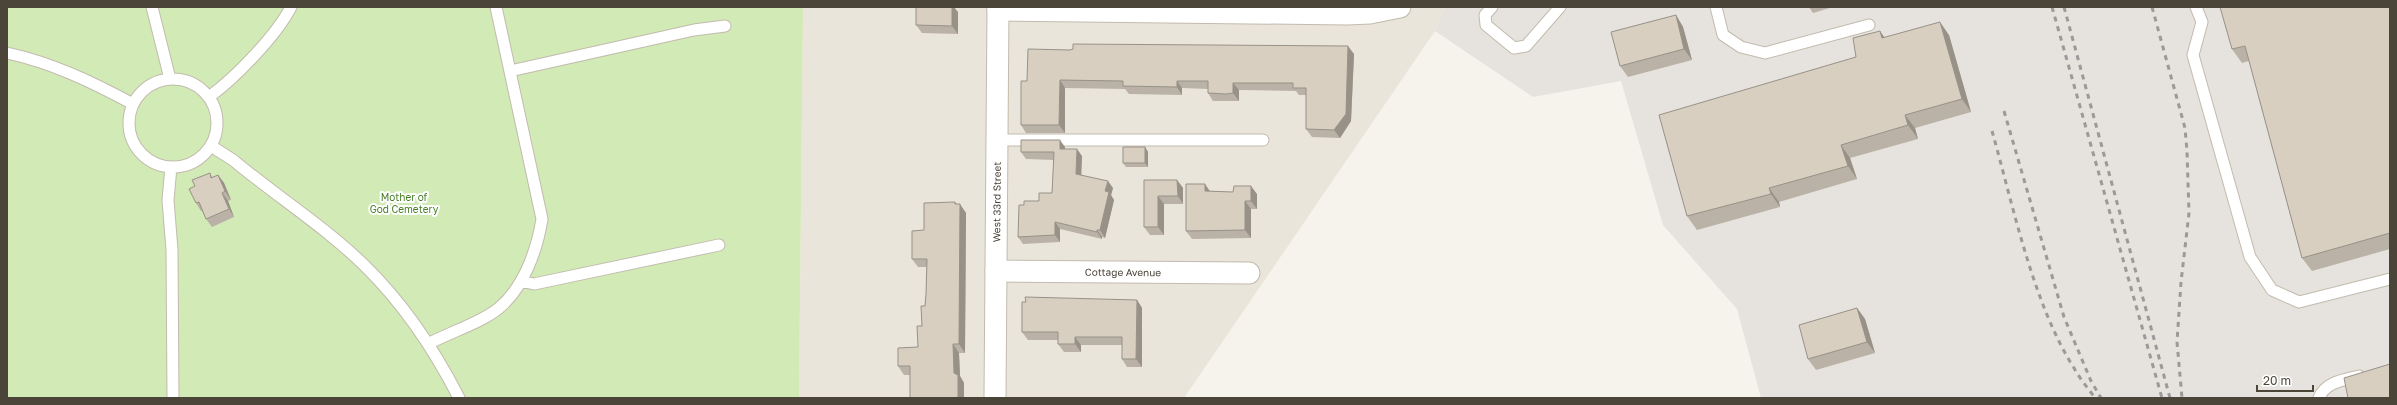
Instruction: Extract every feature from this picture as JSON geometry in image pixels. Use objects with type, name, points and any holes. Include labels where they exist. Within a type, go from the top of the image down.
[{"type":"street","points":[[998,9],[1347,10],[1370,13],[1400,7]]},
{"type":"street","name":"West 33rd Street","points":[[995,398],[998,9]]},
{"type":"street","name":"Cottage Avenue","points":[[996,271],[1249,273]]},
{"type":"lane","points":[[152,7],[170,79]]},
{"type":"lane","points":[[209,98],[225,86],[268,39],[291,7]]},
{"type":"lane","points":[[428,344],[498,308],[521,281],[539,240],[542,219],[496,7]]},
{"type":"lane","points":[[1492,7],[1485,15],[1486,25],[1514,48],[1526,46],[1560,7]]},
{"type":"lane","points":[[1716,7],[1723,35],[1741,47],[1765,53],[1869,24]]},
{"type":"lane","points":[[2196,7],[2202,22],[2193,55],[2250,257],[2272,290],[2299,302],[2390,278]]},
{"type":"lane","points":[[510,71],[694,30],[724,26]]},
{"type":"lane","points":[[7,53],[51,65],[89,81],[133,104]]},
{"type":"lane","points":[[170,79],[185,80],[198,87],[209,98],[217,121],[216,134],[211,146],[194,162],[171,167],[157,164],[144,157],[135,146],[130,132],[129,118],[133,104],[148,86],[159,81],[170,79]]},
{"type":"lane","points":[[997,140],[1263,140]]},
{"type":"lane","points":[[211,146],[233,160],[364,265],[397,302],[428,344],[458,398]]},
{"type":"lane","points":[[171,167],[168,200],[172,250],[173,398]]},
{"type":"lane","points":[[521,281],[534,284],[719,245]]},
{"type":"lane","points":[[2319,398],[2321,392],[2328,386],[2368,373]]},
{"type":"shaded area","points":[[803,7],[1445,7],[1435,31],[1184,398],[799,398]]},
{"type":"shaded area","points":[[1445,7],[2390,7],[2390,398],[1761,398],[1737,309],[1663,225],[1621,81],[1533,97],[1435,31]]},
{"type":"green space","name":"Mother of God Cemetery","points":[[7,7],[803,7],[799,398],[7,398]]},
{"type":"building","points":[[916,7],[952,7],[952,26],[916,25]]},
{"type":"building","points":[[2220,7],[2390,7],[2390,233],[2302,258],[2245,46],[2232,49]]},
{"type":"building","points":[[1676,15],[1684,49],[1620,66],[1611,32]]},
{"type":"building","points":[[1940,22],[1962,99],[1905,115],[1908,125],[1841,145],[1848,166],[1769,188],[1771,194],[1687,216],[1659,115],[1856,57],[1853,38],[1880,31],[1882,38]]},
{"type":"building","points":[[1073,44],[1348,46],[1346,114],[1334,130],[1306,129],[1306,88],[1293,88],[1293,83],[1233,83],[1233,93],[1226,94],[1208,93],[1208,81],[1177,81],[1177,87],[1123,86],[1123,81],[1060,80],[1059,125],[1021,125],[1021,81],[1027,81],[1028,49],[1070,50],[1073,49]]},
{"type":"building","points":[[1021,140],[1060,140],[1060,149],[1077,149],[1076,174],[1108,181],[1105,191],[1109,192],[1100,230],[1097,230],[1097,232],[1055,222],[1055,235],[1018,237],[1019,205],[1024,205],[1024,201],[1039,201],[1039,193],[1052,193],[1054,152],[1021,152]]},
{"type":"building","points":[[1123,147],[1145,147],[1145,163],[1123,163]]},
{"type":"building","points":[[210,173],[211,178],[218,175],[225,191],[222,193],[229,209],[206,219],[199,202],[196,203],[189,189],[195,186],[192,180]]},
{"type":"building","points":[[1144,180],[1177,180],[1178,196],[1158,196],[1158,227],[1144,227]]},
{"type":"building","points":[[1186,184],[1205,184],[1205,191],[1233,192],[1234,186],[1251,186],[1251,201],[1245,201],[1245,230],[1186,231]]},
{"type":"building","points":[[955,202],[955,204],[960,204],[959,344],[953,344],[954,373],[958,375],[958,398],[910,398],[910,366],[898,366],[898,348],[918,347],[917,326],[922,326],[921,306],[925,306],[927,259],[912,259],[912,231],[924,230],[924,203]]},
{"type":"building","points":[[1025,297],[1137,300],[1136,359],[1122,359],[1122,337],[1075,337],[1075,344],[1058,344],[1058,332],[1022,332],[1022,302],[1026,302]]},
{"type":"building","points":[[1857,308],[1867,342],[1808,359],[1799,325]]},
{"type":"building","points":[[2390,364],[2390,398],[2348,398],[2344,378]]},
{"type":"railway","points":[[2052,7],[2162,398]]},
{"type":"railway","points":[[2064,7],[2170,398]]},
{"type":"railway","points":[[2152,7],[2185,128],[2187,151],[2189,213],[2181,282],[2177,342],[2182,398]]},
{"type":"railway","points":[[2004,111],[2064,317],[2091,381],[2101,398]]},
{"type":"railway","points":[[1992,131],[2016,222],[2047,314],[2074,368],[2095,398]]}]
